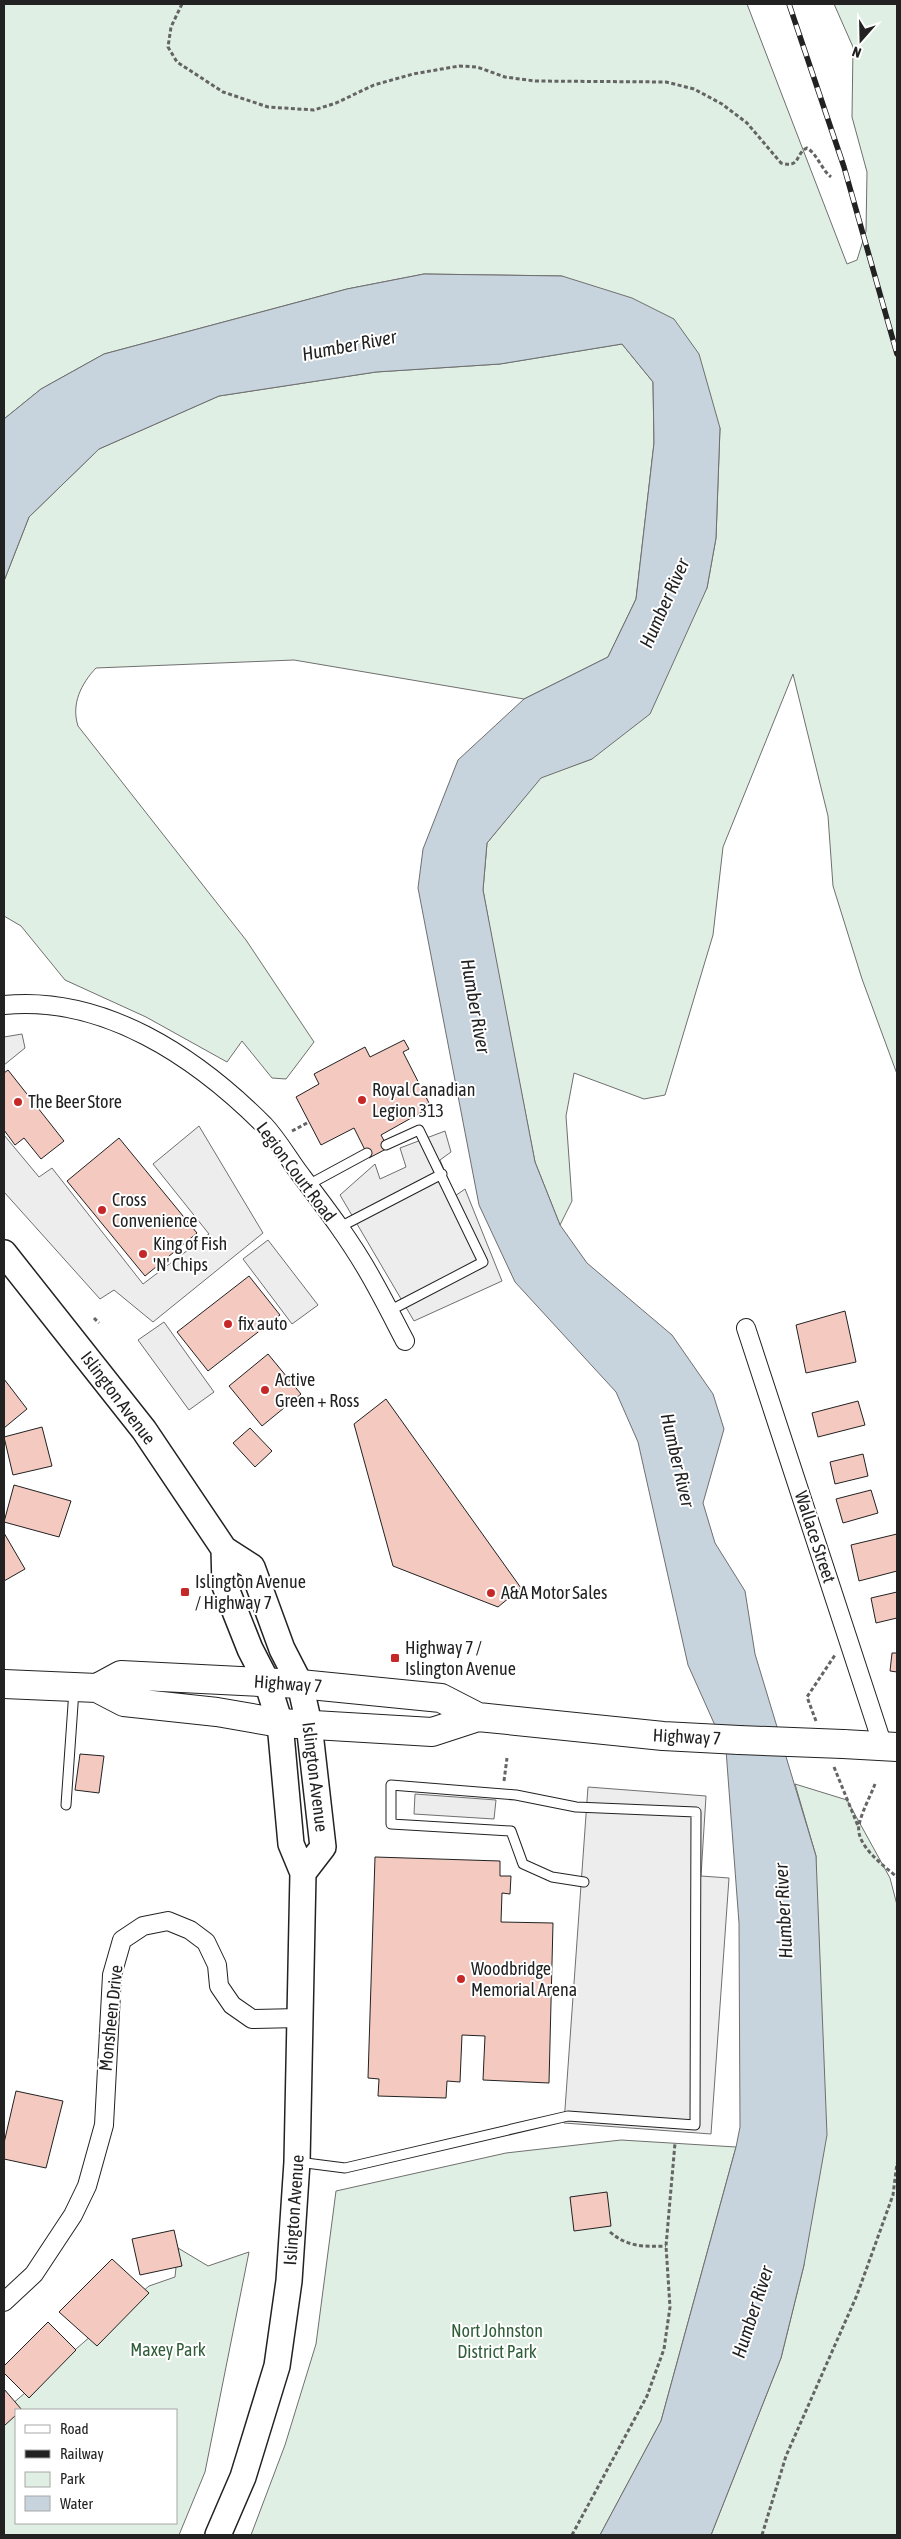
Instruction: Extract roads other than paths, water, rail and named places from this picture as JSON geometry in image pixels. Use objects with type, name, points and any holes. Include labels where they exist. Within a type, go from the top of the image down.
[{"type":"main road","name":"Islington Avenue","points":[[4,1253],[144,1430],[224,1548],[252,1567],[282,1649],[300,1684],[309,1724],[323,1847],[303,1873]]},
{"type":"main road","name":"Islington Avenue","points":[[218,2535],[243,2477],[277,2366],[289,2281],[298,2162],[303,1873],[291,1844],[280,1723],[267,1682],[250,1649],[226,1586],[224,1548]]},
{"type":"main road","name":"Highway 7","points":[[86,1687],[121,1675],[300,1684],[441,1698],[478,1717],[662,1736],[890,1746]]},
{"type":"main road","name":"Highway 7","points":[[4,1684],[86,1687],[124,1702],[217,1712],[280,1723],[432,1732],[478,1717]]},
{"type":"street","name":"Legion Court Road","points":[[4,1005],[44,1004],[100,1016],[128,1027],[170,1049],[216,1082],[265,1127],[308,1185],[371,1276],[405,1341]]},
{"type":"street","name":"Wallace Street","points":[[746,1328],[890,1746]]},
{"type":"street","name":"Monsheen Drive","points":[[4,2302],[34,2274],[44,2261],[73,2215],[87,2186],[104,2125],[112,1975],[122,1940],[143,1926],[168,1922],[190,1930],[206,1942],[217,1965],[219,1986],[232,2006],[252,2019],[299,2018]]},
{"type":"lane","points":[[386,1145],[419,1130],[483,1262],[389,1311]]},
{"type":"lane","points":[[308,1185],[367,1153]]},
{"type":"lane","points":[[338,1228],[442,1174]]},
{"type":"lane","points":[[66,1804],[86,1687]]},
{"type":"lane","points":[[298,2162],[345,2168],[568,2116],[696,2125],[696,1812],[576,1806],[503,1794],[391,1785],[391,1824],[511,1831],[523,1864],[552,1877],[584,1882]]},
{"type":"water","name":"Humber River","points":[[424,274],[562,276],[632,298],[674,319],[699,354],[720,428],[716,538],[707,588],[650,714],[592,759],[541,778],[487,843],[483,890],[535,1162],[560,1225],[587,1263],[672,1335],[713,1394],[724,1429],[703,1503],[715,1543],[745,1591],[755,1654],[816,1856],[827,2135],[804,2265],[781,2358],[711,2535],[600,2535],[661,2421],[740,2127],[739,1923],[726,1750],[688,1665],[638,1442],[616,1392],[515,1282],[479,1205],[418,888],[423,849],[458,760],[524,699],[608,657],[636,599],[654,443],[653,382],[622,344],[500,364],[376,372],[219,396],[99,449],[29,517],[4,581],[4,419],[41,389],[104,354],[347,289]]},
{"type":"railway","points":[[789,4],[844,167],[897,354]]},
{"type":"place","name":"Royal Canadian Legion 313","points":[[362,1100]]},
{"type":"place","name":"The Beer Store","points":[[18,1102]]},
{"type":"place","name":"Cross Convenience","points":[[102,1210]]},
{"type":"place","name":"King of Fish 'N' Chips","points":[[143,1254]]},
{"type":"place","name":"fix auto","points":[[228,1324]]},
{"type":"place","name":"Active Green + Ross","points":[[265,1390]]},
{"type":"place","name":"Islington Avenue / Highway 7","points":[[185,1592]]},
{"type":"place","name":"A&A Motor Sales","points":[[491,1593]]},
{"type":"place","name":"Highway 7 / Islington Avenue","points":[[395,1658]]},
{"type":"place","name":"Woodbridge Memorial Arena","points":[[461,1979]]},
{"type":"park label","name":"Nort Johnston District Park","points":[[497,2341]]},
{"type":"park label","name":"Maxey Park","points":[[168,2350]]}]
